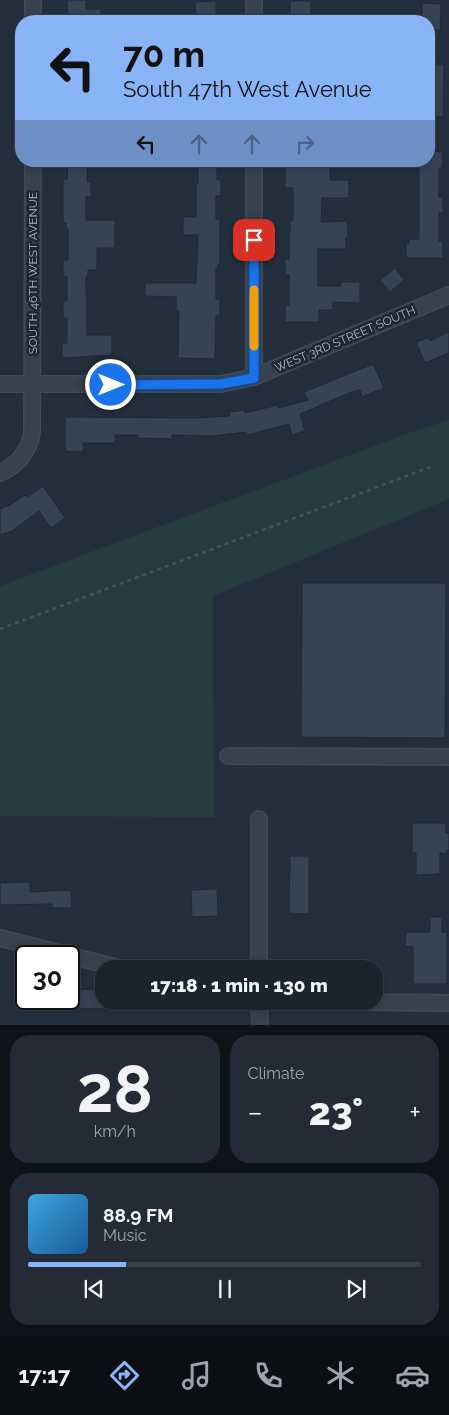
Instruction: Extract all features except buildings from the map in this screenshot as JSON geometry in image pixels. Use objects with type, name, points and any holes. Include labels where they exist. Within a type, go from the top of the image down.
[{"type":"street","points":[[33,0],[33,15]]},
{"type":"street","points":[[254,0],[254,15]]},
{"type":"street","name":"SOUTH 46TH WEST AVENUE","points":[[0,473],[23,456],[31,440],[33,167]]},
{"type":"street","points":[[254,167],[254,378]]},
{"type":"street","name":"WEST 3RD STREET SOUTH","points":[[0,384],[221,384],[254,378],[449,295]]},
{"type":"street","points":[[228,756],[449,757]]},
{"type":"street","points":[[259,819],[259,960]]},
{"type":"street","points":[[0,938],[95,962]]},
{"type":"street","points":[[383,1002],[449,1003]]},
{"type":"street","points":[[259,1010],[260,1025]]},
{"type":"path","points":[[0,629],[433,466]]},
{"type":"green space","points":[[449,420],[449,499],[213,596],[214,817],[0,816],[0,586],[409,433]]},
{"type":"slow traffic","points":[[254,290],[254,346]]},
{"type":"route","points":[[111,385],[221,384],[254,378],[254,240]]}]
